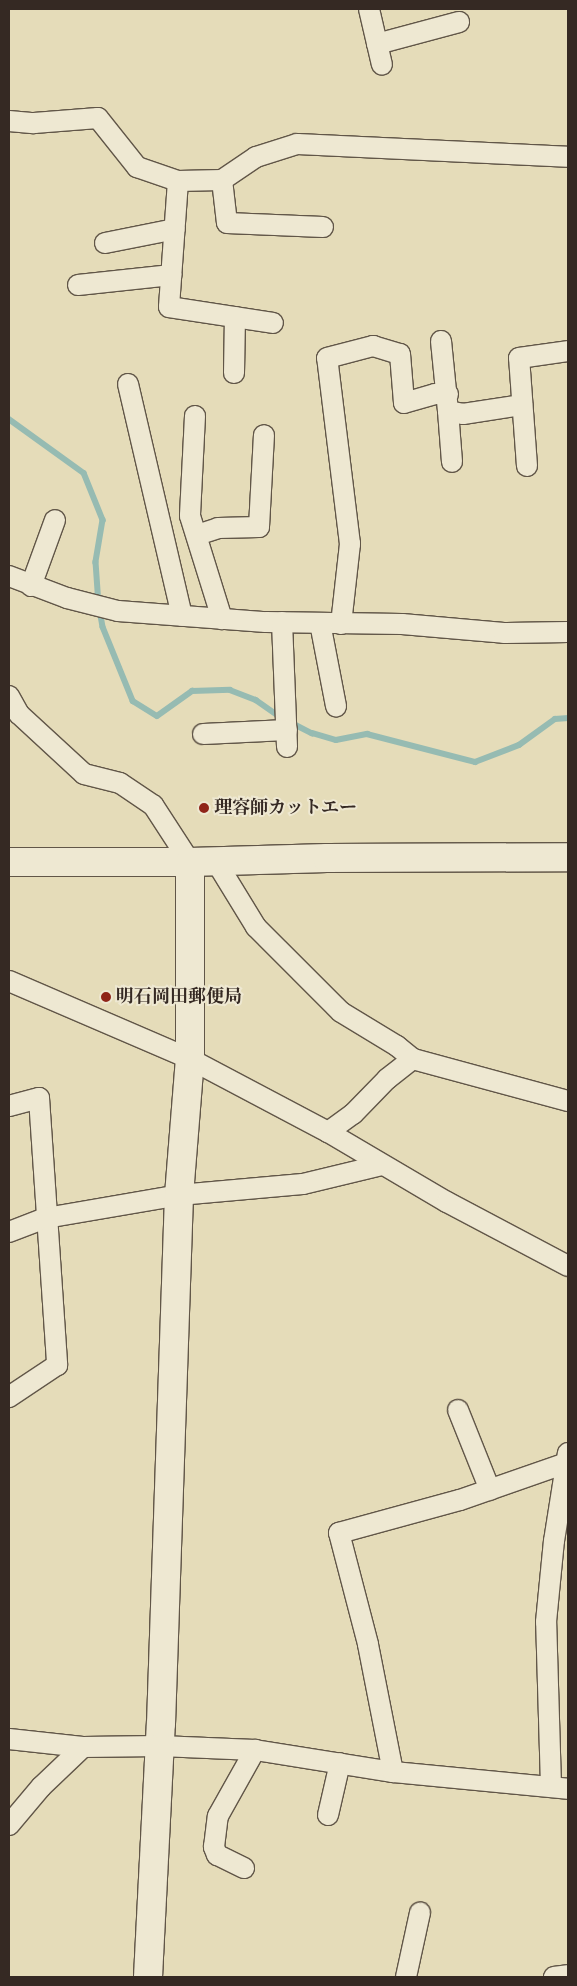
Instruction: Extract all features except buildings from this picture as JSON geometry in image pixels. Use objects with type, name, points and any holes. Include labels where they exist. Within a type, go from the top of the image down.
[{"type":"street","points":[[369,9],[382,65]]},
{"type":"street","points":[[377,44],[459,22]]},
{"type":"street","points":[[9,121],[34,123],[98,118],[137,167],[178,181],[222,180],[256,157],[298,144],[568,157]]},
{"type":"street","points":[[222,180],[226,222],[323,227]]},
{"type":"street","points":[[178,181],[169,307],[273,323]]},
{"type":"street","points":[[104,243],[175,229]]},
{"type":"street","points":[[78,285],[172,275]]},
{"type":"street","points":[[234,373],[235,317]]},
{"type":"street","points":[[441,340],[452,462]]},
{"type":"street","points":[[341,624],[350,544],[327,358],[373,346],[400,354],[404,403],[435,394],[463,414],[522,405]]},
{"type":"street","points":[[526,466],[519,358],[568,351]]},
{"type":"street","points":[[128,384],[182,616]]},
{"type":"street","points":[[195,416],[190,516],[222,619]]},
{"type":"street","points":[[197,535],[218,528],[259,527],[264,435]]},
{"type":"street","points":[[55,520],[17,584],[118,611],[282,622],[402,624],[504,633],[568,632]]},
{"type":"street","points":[[203,734],[287,738],[282,622]]},
{"type":"street","points":[[320,623],[336,706]]},
{"type":"street","points":[[9,696],[20,714],[84,774],[120,783],[153,805],[203,861],[256,927],[316,990],[341,1012],[397,1046],[413,1059],[568,1101]]},
{"type":"street","points":[[9,862],[568,858]]},
{"type":"street","points":[[148,1977],[160,1746],[179,1195],[203,861]]},
{"type":"street","points":[[9,982],[190,1059],[328,1132],[382,1165],[568,1266]]},
{"type":"street","points":[[328,1132],[353,1114],[387,1079],[413,1059]]},
{"type":"street","points":[[9,1106],[39,1098],[57,1365],[9,1397]]},
{"type":"street","points":[[9,1232],[46,1218],[179,1195],[303,1184],[382,1165]]},
{"type":"street","points":[[458,1410],[490,1490]]},
{"type":"street","points":[[9,1739],[83,1747],[160,1746],[255,1750],[392,1772],[560,1787],[546,1622],[561,1541],[567,1457],[490,1490],[339,1533],[368,1644],[392,1772]]},
{"type":"street","points":[[9,1826],[41,1787],[83,1747]]},
{"type":"street","points":[[244,1868],[217,1855],[214,1847],[218,1816],[255,1750]]},
{"type":"street","points":[[328,1815],[340,1763]]},
{"type":"street","points":[[406,1977],[420,1912]]},
{"type":"waterway","points":[[9,419],[84,473],[103,520],[96,562],[99,601]]},
{"type":"waterway","points":[[100,610],[103,627],[133,701],[157,716],[192,691],[230,690],[256,700],[282,718]]},
{"type":"waterway","points":[[290,722],[312,733],[336,740],[367,734],[475,762],[519,745],[555,719],[568,718]]},
{"type":"place","name":"理容師カットエー","points":[[204,808]]},
{"type":"place","name":"明石岡田郵便局","points":[[106,997]]}]
